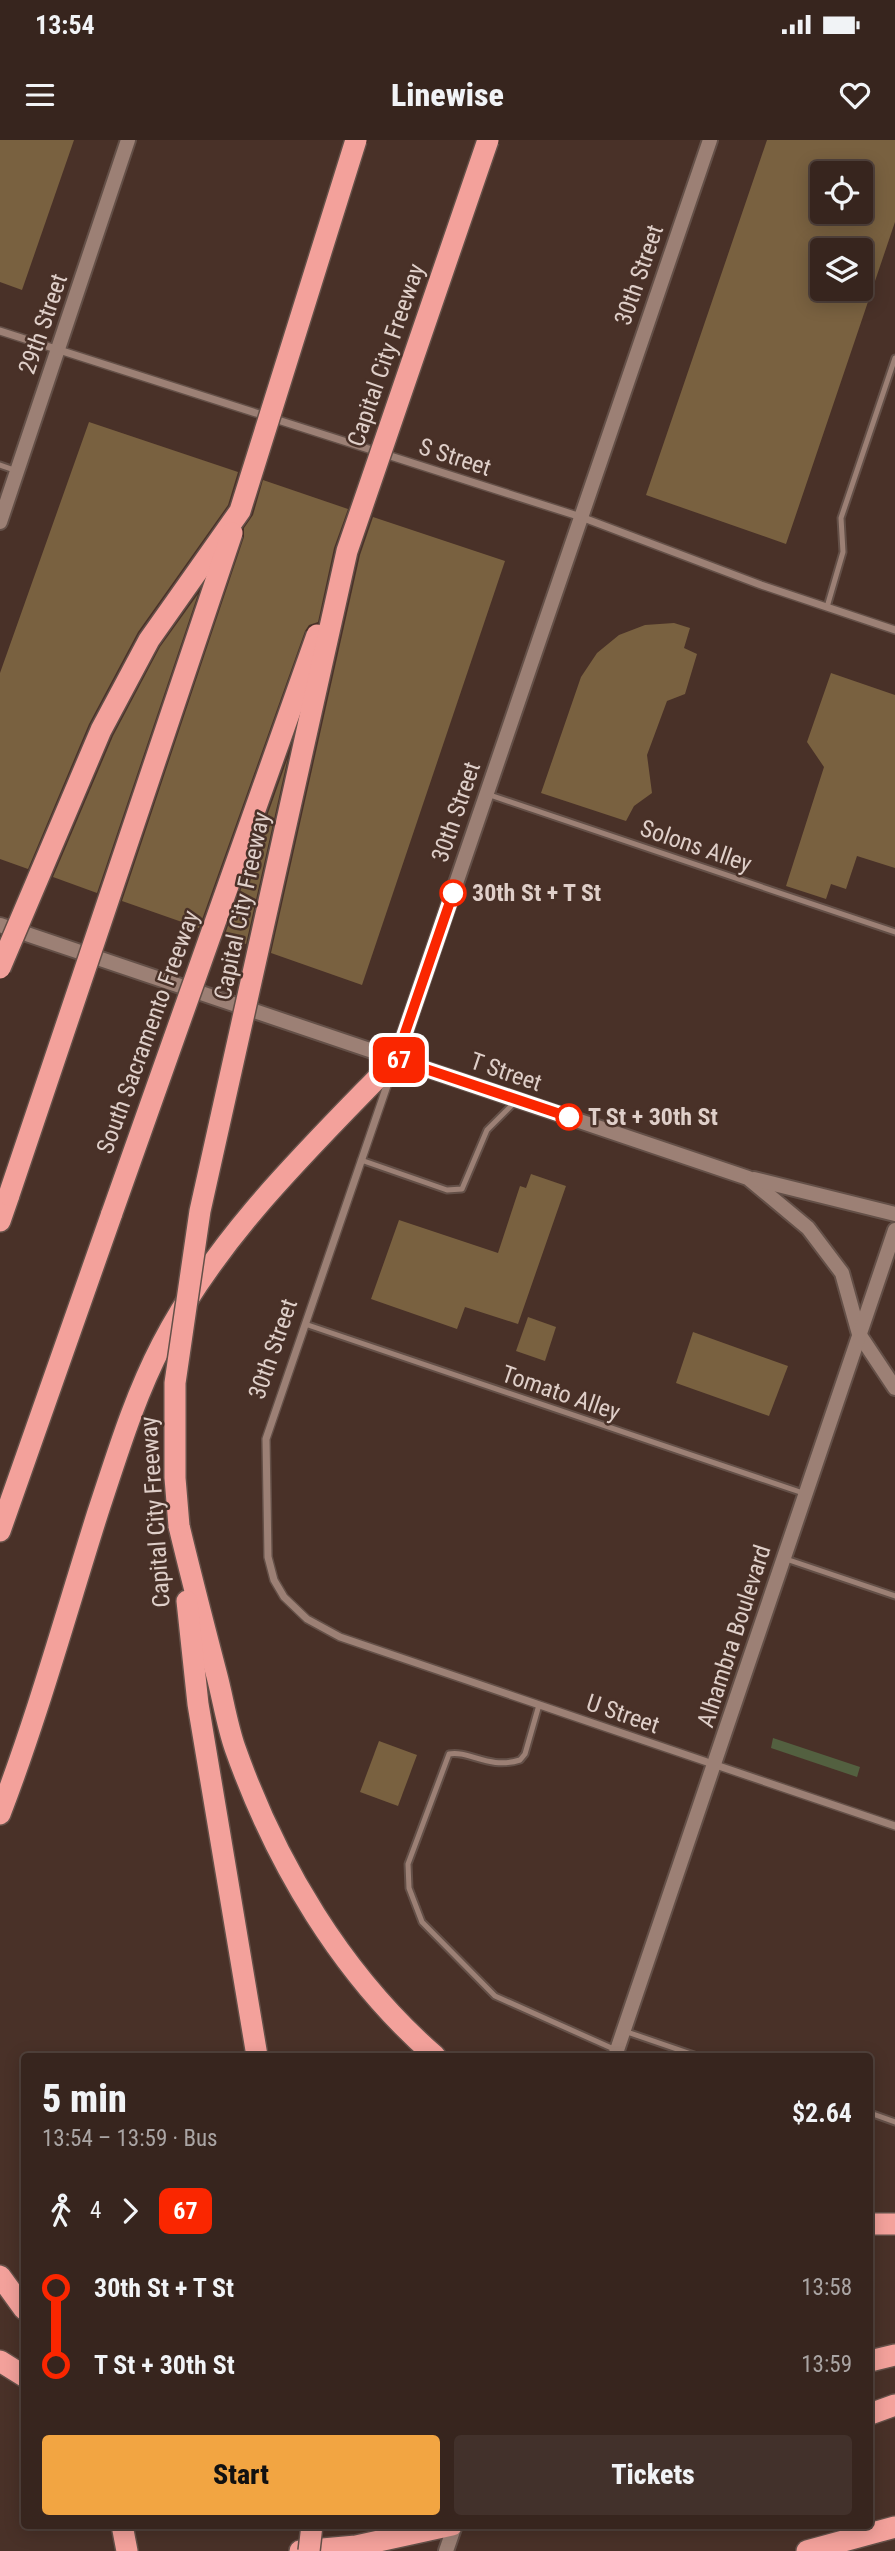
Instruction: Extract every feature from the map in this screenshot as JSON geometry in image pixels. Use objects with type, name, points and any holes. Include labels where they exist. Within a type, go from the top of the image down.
[{"type":"highway","points":[[0,1221],[240,512],[356,140]]},
{"type":"highway","name":"Capital City Freeway","points":[[256,2053],[198,1704],[174,1478],[174,1383],[200,1211],[347,551],[488,140]]},
{"type":"highway","points":[[0,968],[101,730],[149,640],[240,512]]},
{"type":"highway","name":"South Sacramento Freeway","points":[[0,1531],[347,551]]},
{"type":"highway","points":[[0,1814],[26,1747],[133,1404],[162,1344],[196,1286],[235,1231],[396,1059]]},
{"type":"highway","points":[[179,1526],[235,1746],[276,1849],[336,1946],[407,2032],[432,2053]]},
{"type":"highway","points":[[873,2224],[895,2224]]},
{"type":"highway","points":[[0,2276],[21,2305]]},
{"type":"highway","points":[[873,2360],[895,2356]]},
{"type":"highway","points":[[0,2361],[21,2374]]},
{"type":"highway","points":[[873,2413],[895,2405]]},
{"type":"highway","points":[[807,2551],[895,2526]]},
{"type":"highway","points":[[123,2529],[127,2551]]},
{"type":"highway","points":[[309,2551],[312,2529]]},
{"type":"highway","points":[[300,2551],[356,2546],[435,2529]]},
{"type":"main road","name":"29th Street","points":[[0,522],[128,140]]},
{"type":"main road","name":"30th Street","points":[[396,1059],[709,140]]},
{"type":"main road","name":"T Street","points":[[0,925],[748,1178],[808,1228],[842,1273],[859,1334],[895,1388]]},
{"type":"main road","points":[[748,1178],[895,1214]]},
{"type":"main road","name":"Alhambra Boulevard","points":[[616,2053],[895,1230]]},
{"type":"main road","points":[[446,2551],[452,2529]]},
{"type":"street","name":"S Street","points":[[0,331],[581,517],[895,630]]},
{"type":"street","name":"30th Street","points":[[340,1637],[307,1619],[284,1597],[268,1557],[266,1439],[396,1059]]},
{"type":"street","name":"U Street","points":[[340,1637],[895,1826]]},
{"type":"lane","points":[[827,607],[843,552],[841,518],[895,358]]},
{"type":"lane","points":[[0,465],[17,471]]},
{"type":"lane","name":"Solons Alley","points":[[487,794],[895,932]]},
{"type":"lane","points":[[361,1160],[447,1190],[462,1189],[488,1130],[518,1100]]},
{"type":"lane","name":"Tomato Alley","points":[[305,1324],[806,1495]]},
{"type":"lane","points":[[783,1558],[895,1596]]},
{"type":"lane","points":[[539,1705],[525,1754],[520,1760],[485,1763],[454,1753],[449,1754],[408,1864],[409,1888],[427,1930],[495,1996],[616,2053]]},
{"type":"lane","points":[[624,2031],[688,2053]]},
{"type":"lane","points":[[873,2114],[895,2122]]},
{"type":"green space","points":[[773,1738],[860,1767],[857,1777],[771,1748]]},
{"type":"building","points":[[0,140],[74,140],[22,290],[0,282]]},
{"type":"building","points":[[767,140],[895,140],[895,222],[873,287],[873,238],[810,238],[810,301],[868,301],[786,544],[646,495]]},
{"type":"building","points":[[89,422],[238,472],[228,505],[138,632],[89,724],[28,869],[0,859],[0,673]]},
{"type":"building","points":[[263,480],[348,509],[334,548],[318,622],[309,625],[305,631],[199,928],[122,901],[244,537],[244,528],[253,515]]},
{"type":"building","points":[[373,517],[505,561],[362,985],[271,953],[360,555]]},
{"type":"building","points":[[198,594],[97,893],[53,877],[113,736],[160,647]]},
{"type":"building","points":[[674,623],[690,628],[684,648],[697,654],[685,694],[667,701],[647,755],[652,793],[634,806],[626,821],[541,793],[581,677],[597,653],[619,635],[645,625]]},
{"type":"building","points":[[831,673],[895,695],[895,868],[857,856],[846,889],[831,884],[826,899],[786,886],[824,767],[807,742]]},
{"type":"building","points":[[288,757],[246,944],[224,937]]},
{"type":"building","points":[[531,1174],[566,1186],[518,1324],[465,1307],[457,1329],[371,1299],[399,1220],[498,1253],[520,1186],[526,1188]]},
{"type":"building","points":[[528,1317],[556,1327],[545,1361],[516,1351]]},
{"type":"building","points":[[693,1332],[788,1366],[769,1416],[676,1383]]},
{"type":"building","points":[[379,1741],[417,1755],[398,1806],[360,1792]]},
{"type":"bus line","name":"67","points":[[453,893],[396,1059],[569,1117]]},
{"type":"place","name":"30th St + T St","points":[[453,893]]},
{"type":"place","name":"T St + 30th St","points":[[569,1117]]}]
